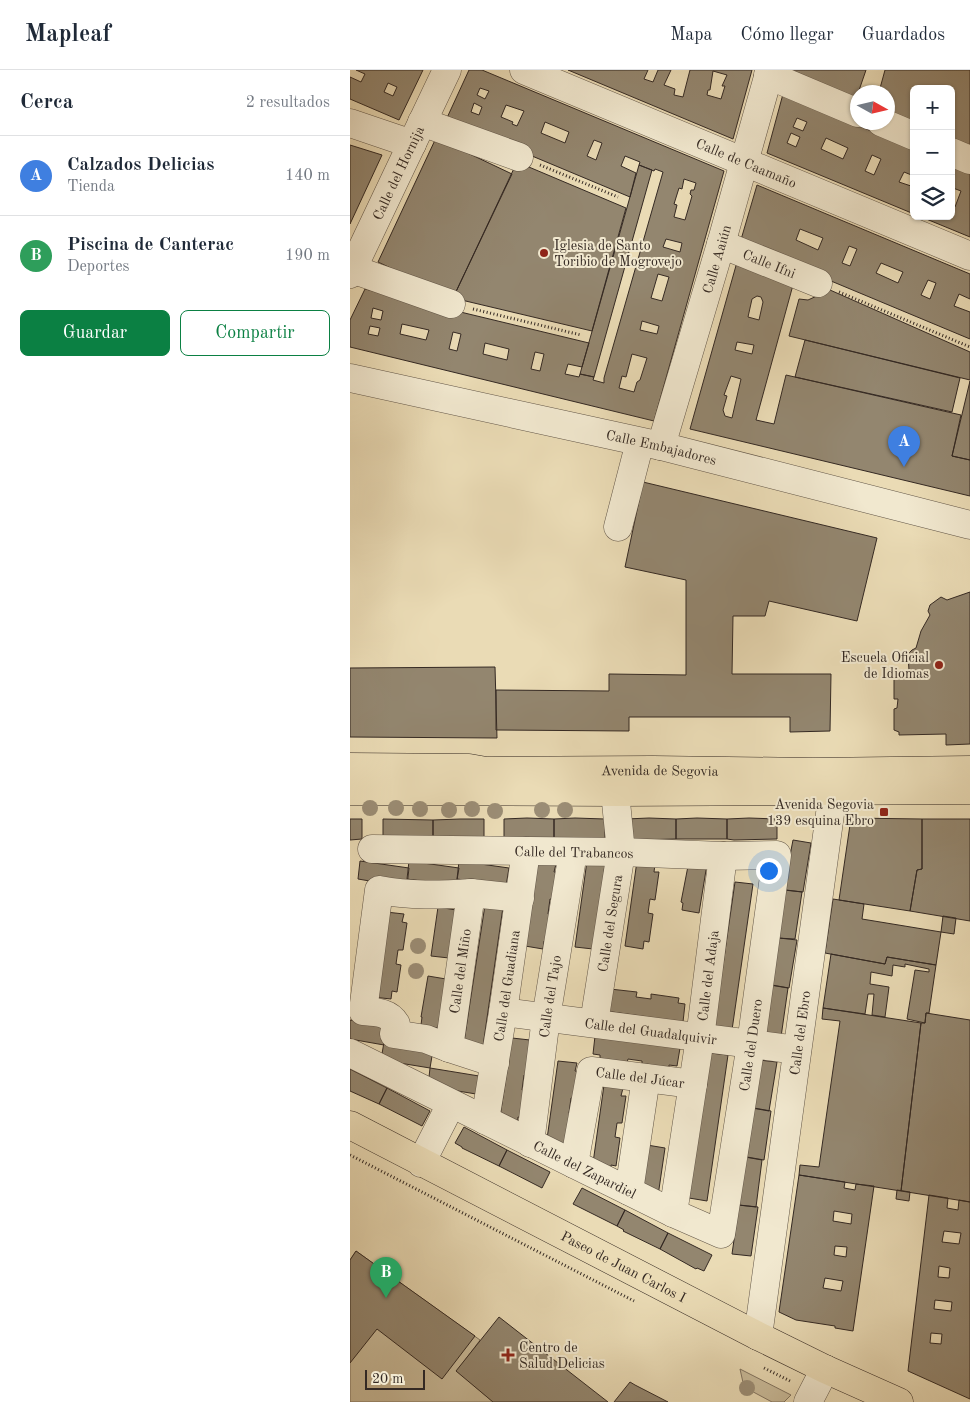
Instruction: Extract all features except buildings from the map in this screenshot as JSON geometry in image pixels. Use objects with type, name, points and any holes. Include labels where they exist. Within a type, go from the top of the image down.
[{"type":"main road","name":"Avenida de Segovia","points":[[350,767],[469,768],[486,771],[654,770],[813,772],[970,770]]},
{"type":"main road","name":"Avenida de Segovia","points":[[350,791],[833,792],[970,790]]},
{"type":"main road","name":"Paseo de Juan Carlos I","points":[[350,1126],[758,1336],[815,1388],[898,1402]]},
{"type":"street","name":"Calle del Hornija","points":[[353,260],[447,70]]},
{"type":"street","name":"Calle de Caamaño","points":[[524,70],[970,256]]},
{"type":"street","points":[[769,73],[850,109]]},
{"type":"street","name":"Calle Aaiún","points":[[618,527],[651,444],[721,244],[769,73]]},
{"type":"street","points":[[350,123],[417,133],[519,157]]},
{"type":"street","points":[[895,128],[910,134]]},
{"type":"street","points":[[955,154],[970,160]]},
{"type":"street","name":"Calle Ifni","points":[[721,244],[818,283]]},
{"type":"street","points":[[353,260],[451,304]]},
{"type":"street","name":"Calle Embajadores","points":[[350,378],[651,444],[970,526]]},
{"type":"street","points":[[833,792],[843,778],[889,770]]},
{"type":"street","name":"Calle del Segura","points":[[594,1024],[621,852],[615,792]]},
{"type":"street","name":"Calle del Ebro","points":[[758,1336],[833,792]]},
{"type":"street","name":"Calle del Trabancos","points":[[372,849],[621,852],[723,856],[777,855]]},
{"type":"street","name":"Calle del Guadiana","points":[[485,1120],[503,1012],[526,851]]},
{"type":"street","name":"Calle del Tajo","points":[[530,1143],[546,1018],[573,852]]},
{"type":"street","name":"Calle del Duero","points":[[721,1234],[751,1044],[777,855]]},
{"type":"street","name":"Calle del Adaja","points":[[673,1213],[700,1038],[723,856]]},
{"type":"street","points":[[495,1063],[426,1040],[394,1034],[396,1024],[393,1018],[382,1013],[363,1011],[379,890],[402,894],[471,893],[520,898]]},
{"type":"street","name":"Calle del Miño","points":[[449,1048],[471,893]]},
{"type":"street","name":"Calle del Guadalquivir","points":[[503,1012],[797,1050]]},
{"type":"street","name":"Calle del Zapardiel","points":[[350,1054],[673,1213],[721,1234]]},
{"type":"street","name":"Calle del Júcar","points":[[574,1164],[591,1071],[693,1084]]},
{"type":"street","points":[[629,1191],[646,1078]]},
{"type":"street","points":[[421,1163],[450,1104]]},
{"type":"path","points":[[519,157],[618,197]]},
{"type":"path","points":[[818,283],[970,347]]},
{"type":"path","points":[[451,304],[581,335]]},
{"type":"path","points":[[350,1155],[635,1301]]},
{"type":"path","points":[[759,1365],[815,1388]]},
{"type":"shaded area","points":[[356,1251],[480,1340],[457,1371],[493,1402],[350,1402],[350,1260]]},
{"type":"shaded area","points":[[740,1369],[791,1395],[784,1402],[772,1402],[744,1387]]},
{"type":"place","name":"Iglesia de Santo Toribio de Mogrovejo","points":[[544,253]]},
{"type":"place","name":"Calzados Delicias","points":[[904,467]]},
{"type":"place","name":"Escuela Oficial de Idiomas","points":[[939,665]]},
{"type":"place","name":"Avenida Segovia 139 esquina Ebro","points":[[884,812]]},
{"type":"place","name":"Piscina de Canterac","points":[[386,1298]]},
{"type":"place","name":"Centro de Salud Delicias","points":[[508,1355]]}]
